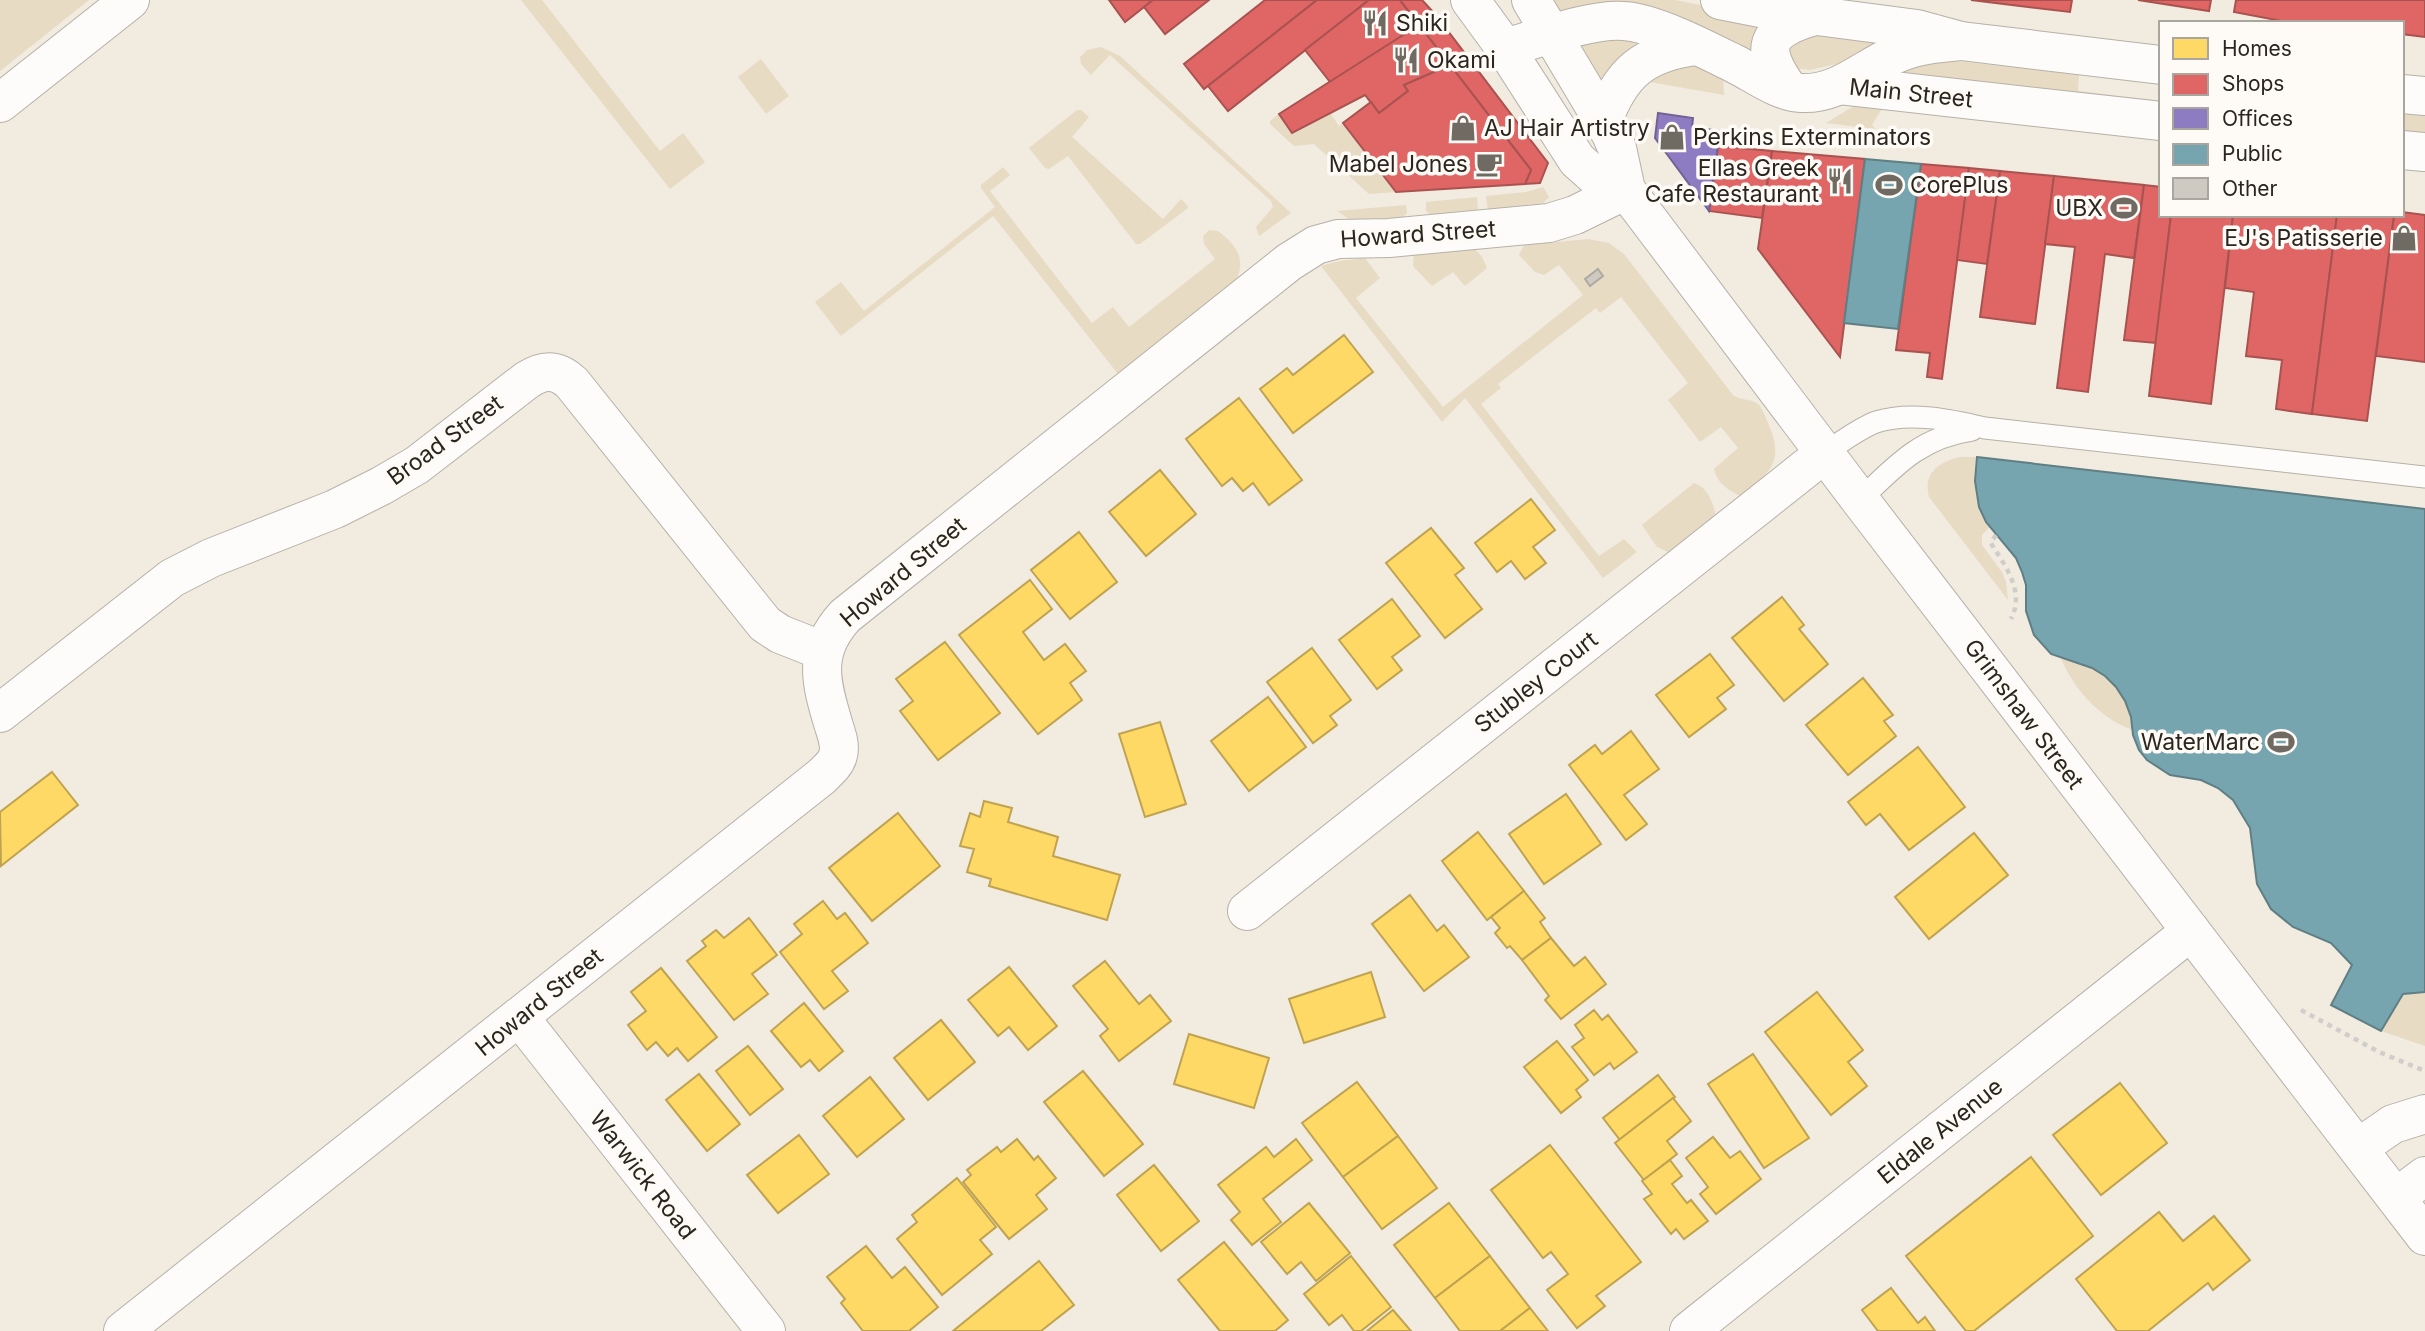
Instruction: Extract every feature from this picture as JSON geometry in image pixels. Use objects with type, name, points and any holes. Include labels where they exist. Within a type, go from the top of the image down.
[{"type":"street","points":[[0,103],[130,0]]},
{"type":"street","name":"Grimshaw Street","points":[[1470,0],[1505,48],[1577,160],[1596,177],[1626,190]]},
{"type":"street","name":"Grimshaw Street","points":[[1531,0],[1617,148],[1626,190],[1860,500],[2358,1148],[2410,1187],[2425,1236]]},
{"type":"street","points":[[1720,0],[1917,29],[1961,41],[2159,65]]},
{"type":"street","points":[[1790,91],[1773,63],[1772,39],[1789,24],[1815,16]]},
{"type":"street","name":"Main Street","points":[[1505,48],[1552,34],[1623,20],[1646,25],[1696,46],[1790,91],[1811,93],[1840,85],[2159,121]]},
{"type":"street","points":[[1840,85],[1892,56],[1915,47],[1961,41]]},
{"type":"street","points":[[1603,121],[1619,86],[1638,66],[1663,52],[1696,46]]},
{"type":"street","points":[[2404,150],[2425,152]]},
{"type":"street","name":"Howard Street","points":[[123,1331],[520,1018],[832,766],[838,756],[839,744],[823,686],[823,651],[835,627],[845,616],[1273,274],[1322,242],[1549,223],[1575,215],[1626,190]]},
{"type":"street","name":"Broad Street","points":[[0,713],[172,578],[211,558],[335,509],[382,486],[417,465],[527,380],[545,371],[565,376],[572,383],[765,624],[780,634],[823,651]]},
{"type":"street","name":"Stubley Court","points":[[1247,911],[1825,453]]},
{"type":"street","name":"Eldale Avenue","points":[[1689,1331],[2190,931]]},
{"type":"street","name":"Warwick Road","points":[[520,1018],[766,1331]]},
{"type":"street","points":[[2358,1148],[2393,1124],[2425,1114]]},
{"type":"lane","points":[[1825,453],[1866,427],[1892,419],[1931,418],[1985,428],[2425,477]]},
{"type":"lane","points":[[1860,500],[1921,446],[1945,435],[1985,428]]},
{"type":"path","points":[[1996,535],[1992,545],[2008,568],[2014,588],[2015,607],[2011,619]]},
{"type":"path","points":[[2295,1006],[2379,1052],[2425,1071]]},
{"type":"shaded area","points":[[0,0],[89,0],[0,71]]},
{"type":"shaded area","points":[[521,0],[542,0],[660,151],[683,133],[705,162],[670,189]]},
{"type":"shaded area","points":[[1554,0],[1675,0],[1765,18],[1759,57],[1562,14]]},
{"type":"shaded area","points":[[1796,35],[1888,35],[1850,61],[1810,70],[1795,68],[1782,48]]},
{"type":"shaded area","points":[[1588,39],[1644,39],[1604,86],[1578,42]]},
{"type":"shaded area","points":[[1101,47],[1120,56],[1291,213],[1259,236],[1256,227],[1273,207],[1271,201],[1110,55],[1091,75],[1081,64],[1080,57],[1087,50]]},
{"type":"shaded area","points":[[761,59],[789,96],[766,114],[738,77]]},
{"type":"shaded area","points":[[1949,60],[2079,75],[2078,91],[2159,101],[2159,110],[1888,74],[1899,67]]},
{"type":"shaded area","points":[[1692,61],[1723,78],[1724,95],[1650,82],[1645,77]]},
{"type":"shaded area","points":[[1862,101],[1883,107],[1872,125],[1875,129],[1826,123]]},
{"type":"shaded area","points":[[1077,110],[1089,117],[1072,137],[1163,219],[1181,199],[1187,205],[1188,208],[1140,244],[1136,244],[1068,156],[1049,169],[1045,168],[1029,148]]},
{"type":"shaded area","points":[[1330,113],[1339,126],[1343,123],[1396,192],[1369,194],[1314,144],[1294,146],[1270,124],[1279,114],[1292,133]]},
{"type":"shaded area","points":[[2404,113],[2425,116],[2425,141],[2404,139]]},
{"type":"shaded area","points":[[1003,167],[1010,175],[990,191],[1092,323],[1113,307],[1129,327],[1215,259],[1204,244],[1203,236],[1209,230],[1218,231],[1237,252],[1240,264],[1237,279],[1118,374],[993,216],[841,336],[815,302],[841,282],[864,311],[995,207],[981,185]]},
{"type":"shaded area","points":[[1543,187],[1549,197],[1543,203],[1488,210],[1486,196],[1526,192]]},
{"type":"shaded area","points":[[1477,197],[1478,211],[1431,215],[1426,211],[1426,202]]},
{"type":"shaded area","points":[[1406,205],[1407,213],[1402,218],[1349,219],[1337,211]]},
{"type":"shaded area","points":[[1588,239],[1609,243],[1624,254],[1733,395],[1758,404],[1770,428],[1775,451],[1774,460],[1765,475],[1741,496],[1728,489],[1714,469],[1738,448],[1721,427],[1700,442],[1668,400],[1688,383],[1621,297],[1600,313],[1596,308],[1498,384],[1501,388],[1481,404],[1599,556],[1624,539],[1637,552],[1603,578],[1465,398],[1442,422],[1321,266],[1365,258],[1380,278],[1356,298],[1443,407],[1583,295],[1559,265],[1544,275],[1535,272],[1519,255],[1524,245]]},
{"type":"shaded area","points":[[1474,248],[1487,268],[1465,286],[1453,272],[1432,286],[1413,266],[1414,254]]},
{"type":"shaded area","points":[[1959,457],[1977,457],[1978,503],[1984,520],[1990,527],[1982,535],[1982,545],[2002,572],[2008,600],[1929,497],[1930,475],[1945,462]]},
{"type":"shaded area","points":[[1694,483],[1706,492],[1716,516],[1670,553],[1657,547],[1642,525]]},
{"type":"shaded area","points":[[2061,658],[2089,666],[2108,679],[2127,707],[2133,730],[2099,711],[2090,702],[2073,681]]},
{"type":"shaded area","points":[[2425,992],[2425,1046],[2381,1031],[2403,994]]},
{"type":"building: Homes","points":[[1344,335],[1373,372],[1293,433],[1260,389],[1287,368],[1293,375]]},
{"type":"building: Homes","points":[[1239,398],[1302,480],[1269,505],[1253,483],[1243,491],[1232,478],[1222,486],[1186,439]]},
{"type":"building: Homes","points":[[1160,470],[1196,514],[1146,556],[1109,512]]},
{"type":"building: Homes","points":[[1531,499],[1555,530],[1533,547],[1546,563],[1525,579],[1511,561],[1497,572],[1475,543]]},
{"type":"building: Homes","points":[[1431,528],[1464,568],[1455,575],[1482,609],[1445,638],[1386,563]]},
{"type":"building: Homes","points":[[1079,532],[1117,582],[1070,619],[1031,570]]},
{"type":"building: Homes","points":[[1030,580],[1052,609],[1023,632],[1044,660],[1065,644],[1086,671],[1070,683],[1082,700],[1038,734],[959,635]]},
{"type":"building: Homes","points":[[1782,597],[1804,625],[1799,629],[1828,664],[1784,701],[1732,638]]},
{"type":"building: Homes","points":[[1392,599],[1420,636],[1392,657],[1402,670],[1377,689],[1339,640]]},
{"type":"building: Homes","points":[[945,642],[1000,713],[938,760],[900,711],[913,701],[896,679]]},
{"type":"building: Homes","points":[[1312,648],[1351,700],[1330,716],[1337,725],[1313,743],[1267,682]]},
{"type":"building: Homes","points":[[1710,654],[1734,685],[1717,698],[1726,709],[1689,737],[1656,695]]},
{"type":"building: Homes","points":[[1863,678],[1893,715],[1884,721],[1896,736],[1848,775],[1806,725]]},
{"type":"building: Homes","points":[[1268,697],[1306,747],[1249,791],[1211,741]]},
{"type":"building: Homes","points":[[1160,722],[1186,804],[1145,817],[1119,734]]},
{"type":"building: Homes","points":[[1631,731],[1659,769],[1624,795],[1647,824],[1626,840],[1569,765],[1595,745],[1602,754]]},
{"type":"building: Homes","points":[[1918,747],[1965,807],[1909,850],[1880,814],[1866,825],[1848,802]]},
{"type":"building: Homes","points":[[52,772],[78,805],[1,866],[0,812]]},
{"type":"building: Homes","points":[[1566,794],[1601,844],[1544,884],[1509,834]]},
{"type":"building: Homes","points":[[984,801],[1012,808],[1008,822],[1058,837],[1053,856],[1120,875],[1107,920],[989,886],[991,879],[967,872],[974,849],[960,846],[970,813],[980,817]]},
{"type":"building: Homes","points":[[898,813],[940,866],[872,921],[829,868]]},
{"type":"building: Homes","points":[[1478,832],[1524,891],[1487,920],[1442,861]]},
{"type":"building: Homes","points":[[1974,833],[2008,875],[1929,939],[1895,897]]},
{"type":"building: Homes","points":[[1524,891],[1545,918],[1540,922],[1551,938],[1522,960],[1510,946],[1507,948],[1495,933],[1500,928],[1491,917]]},
{"type":"building: Homes","points":[[1410,895],[1437,931],[1444,925],[1469,957],[1424,991],[1372,924]]},
{"type":"building: Homes","points":[[823,901],[837,919],[845,913],[868,943],[832,971],[848,991],[824,1009],[780,952],[802,934],[794,924]]},
{"type":"building: Homes","points":[[749,918],[777,955],[752,974],[768,994],[734,1020],[687,961],[706,946],[702,941],[716,930],[724,938]]},
{"type":"building: Homes","points":[[1551,938],[1574,966],[1585,957],[1606,984],[1561,1019],[1545,1000],[1549,996],[1522,960]]},
{"type":"building: Homes","points":[[1105,961],[1139,1004],[1150,995],[1171,1021],[1119,1061],[1100,1036],[1108,1029],[1073,986]]},
{"type":"building: Homes","points":[[1009,967],[1057,1026],[1028,1050],[1009,1027],[998,1036],[968,1000]]},
{"type":"building: Homes","points":[[661,968],[717,1037],[688,1061],[677,1048],[668,1056],[656,1042],[647,1050],[628,1025],[646,1011],[631,992]]},
{"type":"building: Homes","points":[[1371,972],[1385,1017],[1304,1043],[1289,999]]},
{"type":"building: Homes","points":[[1817,992],[1863,1050],[1848,1062],[1867,1086],[1831,1115],[1765,1032]]},
{"type":"building: Homes","points":[[804,1003],[843,1051],[819,1071],[810,1060],[801,1067],[771,1031]]},
{"type":"building: Homes","points":[[1594,1010],[1602,1020],[1608,1015],[1637,1052],[1614,1069],[1610,1063],[1594,1075],[1572,1047],[1584,1038],[1575,1025]]},
{"type":"building: Homes","points":[[941,1020],[975,1062],[928,1100],[894,1058]]},
{"type":"building: Homes","points":[[1189,1034],[1269,1058],[1254,1108],[1174,1084]]},
{"type":"building: Homes","points":[[1557,1041],[1588,1080],[1576,1090],[1581,1097],[1561,1113],[1524,1067]]},
{"type":"building: Homes","points":[[748,1046],[783,1089],[750,1115],[716,1071]]},
{"type":"building: Homes","points":[[1753,1054],[1809,1138],[1764,1168],[1708,1084]]},
{"type":"building: Homes","points":[[1083,1071],[1143,1144],[1104,1176],[1044,1102]]},
{"type":"building: Homes","points":[[699,1074],[740,1124],[707,1151],[666,1100]]},
{"type":"building: Homes","points":[[1658,1075],[1675,1097],[1620,1140],[1603,1118]]},
{"type":"building: Homes","points":[[870,1077],[904,1119],[857,1157],[823,1116]]},
{"type":"building: Homes","points":[[1357,1082],[1398,1136],[1343,1177],[1302,1123]]},
{"type":"building: Homes","points":[[2120,1083],[2167,1143],[2101,1195],[2053,1135]]},
{"type":"building: Homes","points":[[1673,1098],[1691,1121],[1667,1141],[1677,1154],[1644,1180],[1615,1143]]},
{"type":"building: Homes","points":[[799,1135],[829,1174],[778,1213],[747,1175]]},
{"type":"building: Homes","points":[[1398,1136],[1437,1188],[1382,1229],[1343,1177]]},
{"type":"building: Homes","points":[[1713,1137],[1730,1158],[1740,1151],[1761,1179],[1716,1214],[1700,1194],[1708,1187],[1686,1158]]},
{"type":"building: Homes","points":[[1017,1139],[1034,1160],[1038,1156],[1056,1178],[1036,1195],[1047,1209],[1009,1239],[963,1182],[971,1175],[967,1170],[997,1147],[1001,1152]]},
{"type":"building: Homes","points":[[1296,1139],[1312,1160],[1263,1199],[1281,1222],[1252,1245],[1231,1220],[1240,1212],[1218,1185],[1266,1147],[1274,1157]]},
{"type":"building: Homes","points":[[1550,1145],[1641,1262],[1596,1296],[1605,1306],[1577,1328],[1547,1290],[1568,1274],[1551,1252],[1543,1258],[1491,1190]]},
{"type":"building: Homes","points":[[2031,1157],[2093,1236],[1974,1331],[1966,1331],[1906,1256]]},
{"type":"building: Homes","points":[[1670,1160],[1682,1176],[1672,1184],[1687,1203],[1691,1200],[1708,1221],[1684,1239],[1676,1229],[1671,1234],[1644,1199],[1652,1194],[1642,1181]]},
{"type":"building: Homes","points":[[1154,1165],[1199,1221],[1161,1251],[1117,1195]]},
{"type":"building: Homes","points":[[957,1178],[996,1227],[980,1240],[992,1254],[942,1295],[897,1239],[917,1222],[912,1215]]},
{"type":"building: Homes","points":[[1309,1203],[1350,1253],[1316,1281],[1301,1262],[1287,1274],[1261,1242]]},
{"type":"building: Homes","points":[[1449,1203],[1490,1256],[1435,1298],[1394,1245]]},
{"type":"building: Homes","points":[[2159,1212],[2183,1241],[2214,1216],[2250,1260],[2213,1290],[2208,1283],[2148,1331],[2117,1331],[2076,1279]]},
{"type":"building: Homes","points":[[1224,1242],[1288,1320],[1275,1331],[1220,1331],[1178,1280]]},
{"type":"building: Homes","points":[[866,1246],[892,1278],[905,1267],[938,1307],[909,1331],[863,1331],[841,1303],[845,1299],[827,1277]]},
{"type":"building: Homes","points":[[1351,1256],[1391,1307],[1361,1331],[1354,1331],[1342,1315],[1329,1325],[1304,1294]]},
{"type":"building: Homes","points":[[1490,1256],[1530,1308],[1500,1331],[1460,1331],[1435,1298]]},
{"type":"building: Homes","points":[[1039,1261],[1074,1305],[1041,1331],[953,1331]]},
{"type":"building: Homes","points":[[1891,1288],[1918,1323],[1925,1317],[1935,1331],[1878,1331],[1862,1310]]},
{"type":"building: Homes","points":[[1530,1308],[1548,1331],[1500,1331]]},
{"type":"building: Homes","points":[[1393,1310],[1411,1331],[1367,1331]]},
{"type":"building: Shops","points":[[1109,0],[1153,0],[1125,22]]},
{"type":"building: Shops","points":[[1153,0],[1209,0],[1165,34],[1144,7]]},
{"type":"building: Shops","points":[[1265,0],[1317,0],[1204,89],[1184,64]]},
{"type":"building: Shops","points":[[1317,0],[1369,0],[1228,111],[1208,86]]},
{"type":"building: Shops","points":[[1369,0],[1400,0],[1419,25],[1330,82],[1305,50]]},
{"type":"building: Shops","points":[[1400,0],[1422,0],[1435,14],[1548,163],[1540,183],[1525,184],[1531,170]]},
{"type":"building: Shops","points":[[1971,0],[2072,0],[2070,12]]},
{"type":"building: Shops","points":[[2138,0],[2211,0],[2209,11]]},
{"type":"building: Shops","points":[[2236,0],[2425,0],[2425,37],[2404,34],[2404,21],[2281,21],[2234,12]]},
{"type":"building: Shops","points":[[1419,25],[1450,65],[1404,85],[1408,91],[1379,113],[1365,95],[1292,133],[1279,114]]},
{"type":"building: Shops","points":[[1450,65],[1531,170],[1525,184],[1396,192],[1343,123],[1371,102],[1379,113],[1408,91],[1404,85]]},
{"type":"building: Shops","points":[[1718,146],[1772,151],[1762,218],[1709,211]]},
{"type":"building: Shops","points":[[1772,151],[1865,159],[1840,357],[1758,249]]},
{"type":"building: Shops","points":[[1921,164],[1969,168],[1942,379],[1927,377],[1930,353],[1896,350]]},
{"type":"building: Shops","points":[[1969,168],[2000,171],[1987,264],[1957,260]]},
{"type":"building: Shops","points":[[2000,171],[2054,176],[2035,324],[1980,317]]},
{"type":"building: Shops","points":[[2054,176],[2144,185],[2134,258],[2105,254],[2088,392],[2057,388],[2075,247],[2045,244]]},
{"type":"building: Shops","points":[[2144,185],[2159,187],[2159,217],[2171,217],[2156,343],[2124,340]]},
{"type":"building: Shops","points":[[2404,212],[2425,215],[2425,362],[2376,356],[2394,217],[2404,217]]},
{"type":"building: Shops","points":[[2171,217],[2233,217],[2211,404],[2149,396]]},
{"type":"building: Shops","points":[[2233,217],[2337,217],[2312,414],[2276,409],[2282,360],[2246,356],[2254,292],[2225,288]]},
{"type":"building: Shops","points":[[2337,217],[2394,217],[2367,421],[2312,414]]},
{"type":"building: Offices","points":[[1658,113],[1693,118],[1692,127],[1720,131],[1709,211],[1655,138]]},
{"type":"building: Public","points":[[1865,159],[1921,164],[1898,329],[1844,323]]},
{"type":"building: Public","name":"WaterMarc","points":[[1977,457],[2425,509],[2425,992],[2403,994],[2381,1031],[2331,1005],[2352,965],[2331,943],[2293,927],[2271,909],[2257,884],[2250,828],[2233,800],[2218,788],[2201,780],[2170,775],[2147,760],[2139,750],[2133,735],[2131,717],[2116,687],[2092,668],[2051,654],[2034,635],[2026,611],[2026,585],[2016,558],[1986,522],[1979,507],[1975,481]]},
{"type":"building: Other","points":[[1598,269],[1603,276],[1590,286],[1585,279]]},
{"type":"place","name":"Shiki","points":[[1375,23]]},
{"type":"place","name":"Okami","points":[[1406,60]]},
{"type":"place","name":"AJ Hair Artistry","points":[[1463,128]]},
{"type":"place","name":"Perkins Exterminators","points":[[1672,137]]},
{"type":"place","name":"Mabel Jones","points":[[1489,164]]},
{"type":"place","name":"Ellas Greek Cafe Restaurant","points":[[1840,181]]},
{"type":"place","name":"CorePlus","points":[[1889,185]]},
{"type":"place","name":"UBX","points":[[2124,208]]},
{"type":"place","name":"EJ's Patisserie","points":[[2404,238]]},
{"type":"place","name":"WaterMarc","points":[[2281,742]]}]
